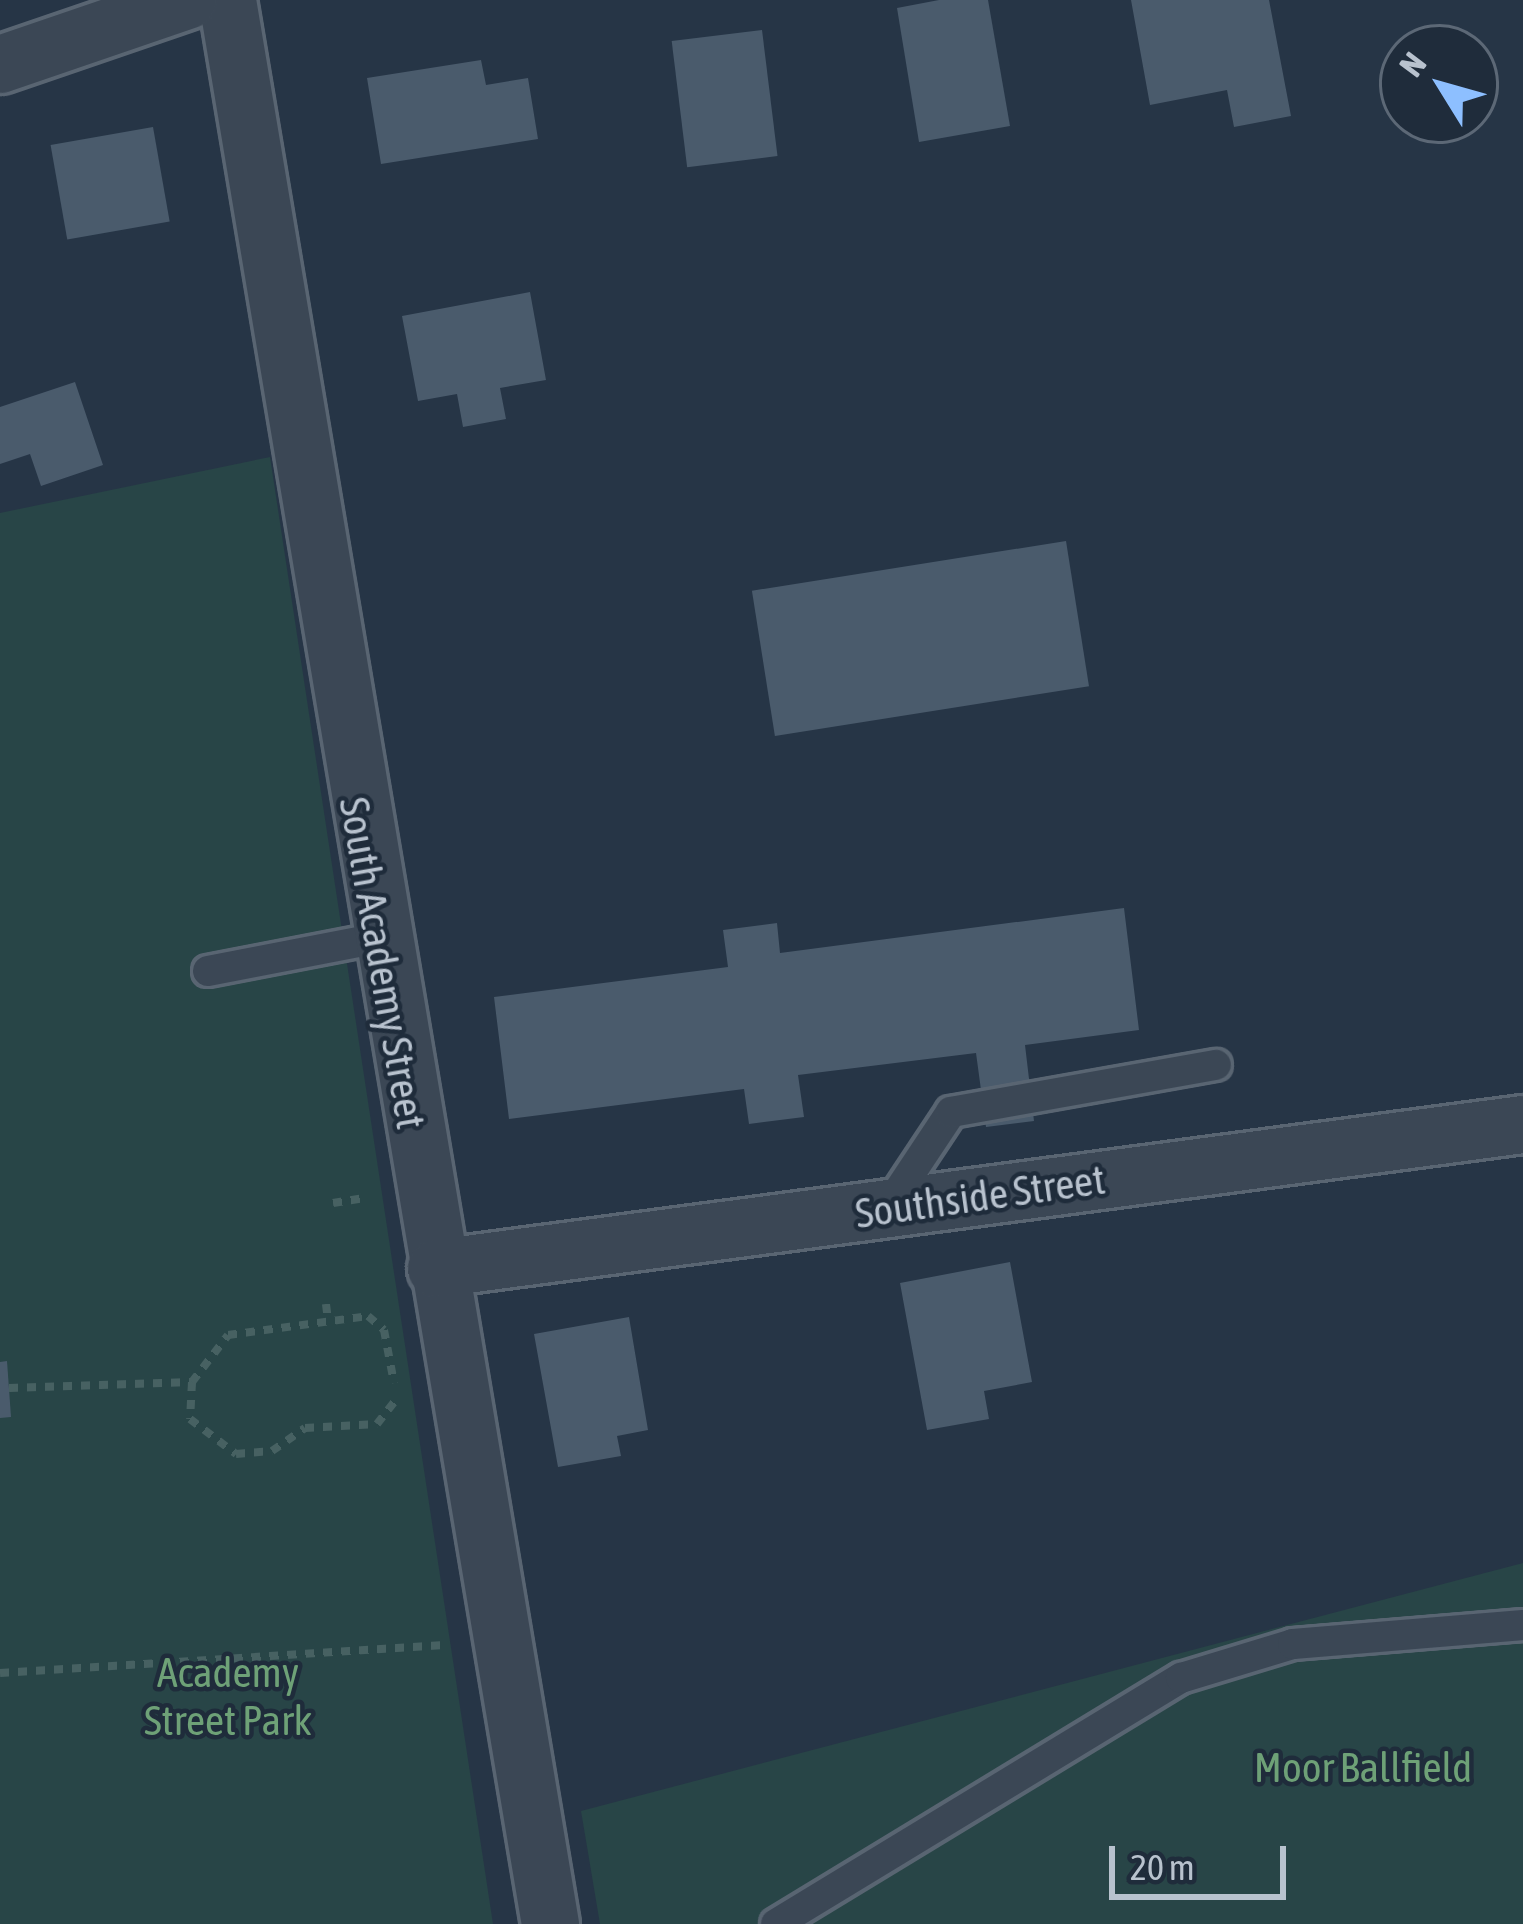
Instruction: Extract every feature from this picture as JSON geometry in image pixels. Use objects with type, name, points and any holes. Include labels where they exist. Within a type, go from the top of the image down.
[{"type":"street","points":[[0,64],[187,0]]},
{"type":"street","name":"South Academy Street","points":[[227,0],[379,938],[550,1924]]},
{"type":"street","name":"Southside Street","points":[[436,1268],[1523,1124]]},
{"type":"lane","points":[[208,971],[379,938]]},
{"type":"lane","points":[[887,1208],[951,1112],[1216,1065]]},
{"type":"lane","points":[[776,1924],[1181,1678],[1294,1644],[1523,1624]]},
{"type":"path","points":[[333,1202],[365,1198]]},
{"type":"path","points":[[326,1304],[328,1320]]},
{"type":"path","points":[[368,1316],[384,1330],[399,1407],[377,1424],[304,1428],[272,1451],[236,1454],[190,1418],[192,1382],[228,1335],[368,1316]]},
{"type":"path","points":[[9,1388],[192,1382]]},
{"type":"path","points":[[0,1672],[460,1645]]},
{"type":"green space","name":"Academy Street Park","points":[[270,457],[493,1924],[0,1924],[0,513]]},
{"type":"green space","name":"Moor Ballfield","points":[[1523,1563],[1523,1924],[600,1924],[581,1811]]},
{"type":"building","points":[[939,0],[988,0],[1010,126],[919,142],[897,8]]},
{"type":"building","points":[[1131,0],[1269,0],[1291,116],[1234,127],[1227,90],[1150,105]]},
{"type":"building","points":[[762,30],[777,156],[687,167],[672,41]]},
{"type":"building","points":[[481,60],[486,85],[528,78],[538,139],[381,164],[367,78]]},
{"type":"building","points":[[153,127],[170,222],[67,240],[51,145]]},
{"type":"building","points":[[530,292],[546,380],[500,388],[506,419],[463,427],[457,394],[418,401],[402,316]]},
{"type":"building","points":[[75,382],[103,465],[41,486],[30,454],[0,464],[0,407]]},
{"type":"building","points":[[1066,541],[1089,686],[775,736],[752,591]]},
{"type":"building","points":[[1124,908],[1139,1030],[1025,1045],[1034,1121],[986,1127],[976,1053],[798,1075],[804,1117],[749,1124],[744,1089],[509,1119],[494,997],[728,967],[723,930],[777,923],[780,953]]},
{"type":"building","points":[[1010,1262],[1032,1382],[984,1391],[989,1419],[927,1430],[900,1283]]},
{"type":"building","points":[[629,1317],[648,1430],[617,1436],[621,1456],[558,1467],[534,1334]]},
{"type":"building","points":[[7,1361],[11,1417],[0,1418],[0,1362]]}]
